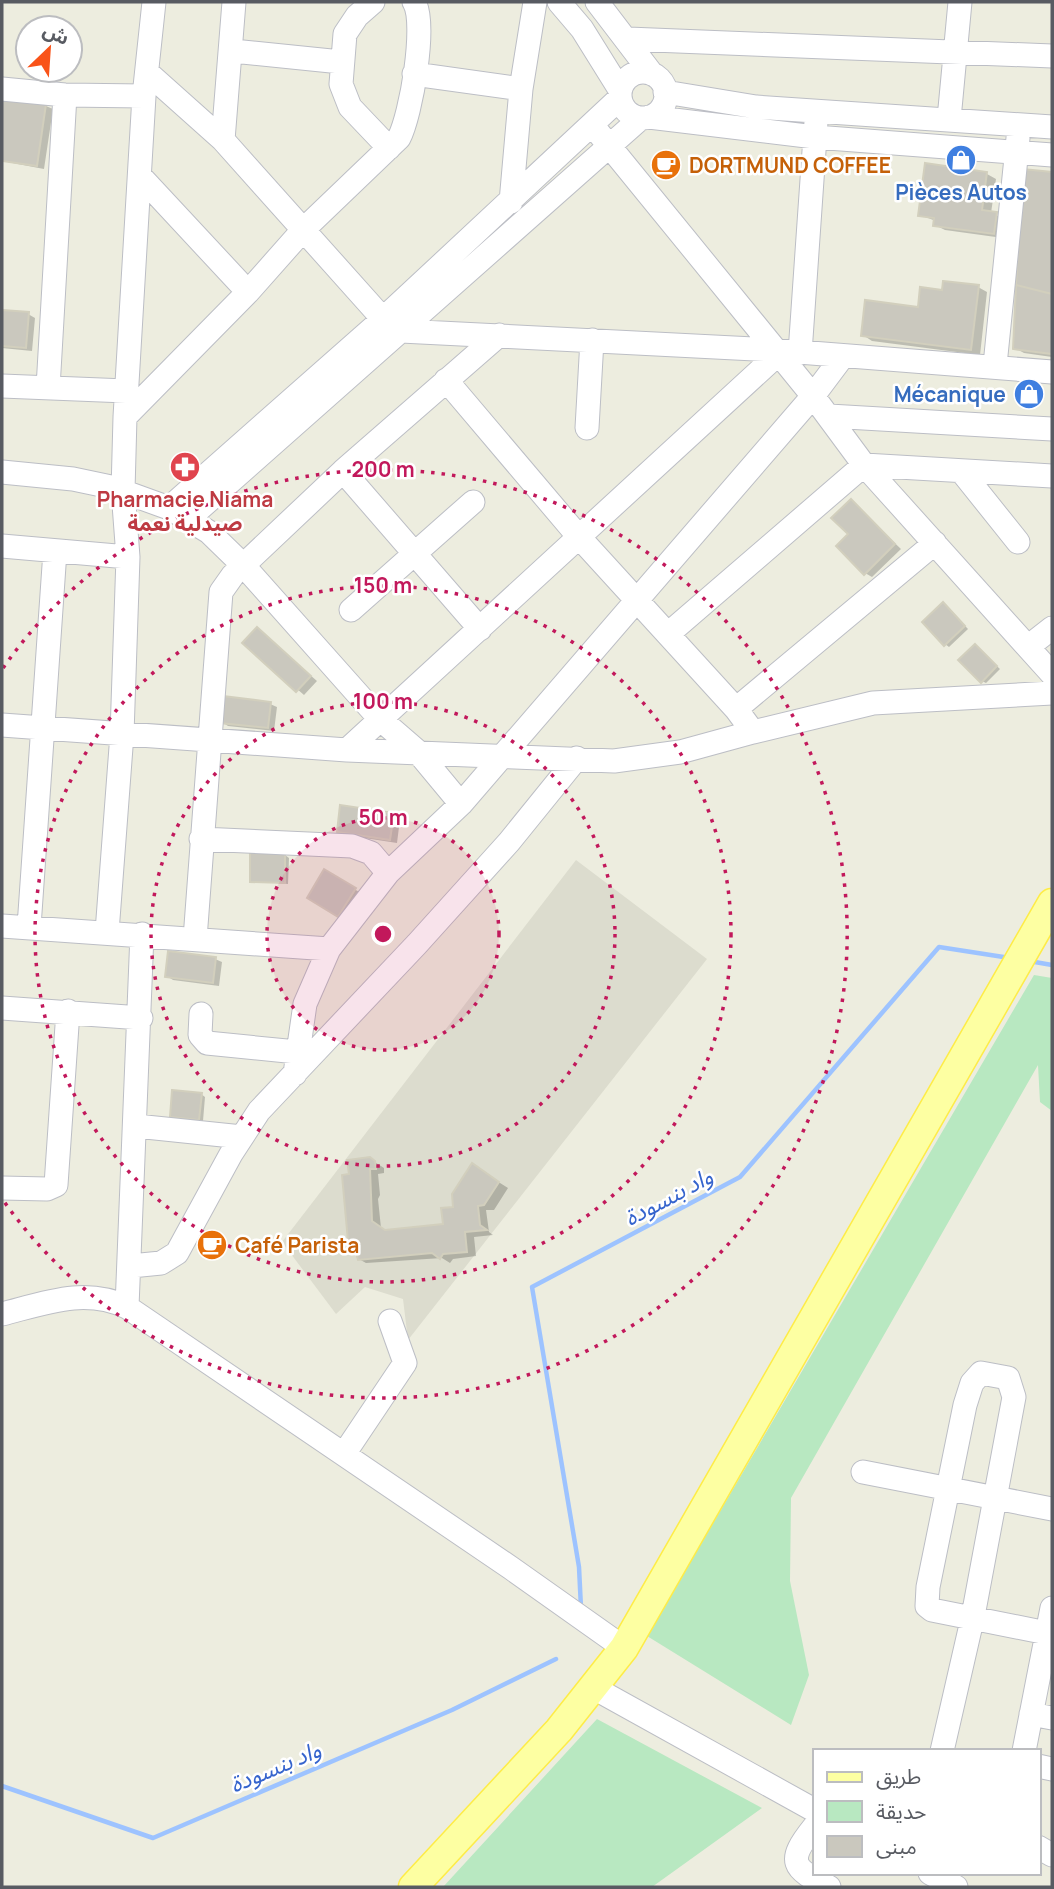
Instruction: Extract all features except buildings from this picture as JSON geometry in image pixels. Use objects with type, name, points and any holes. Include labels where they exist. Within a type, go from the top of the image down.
[{"type":"main road","points":[[413,1887],[559,1730],[624,1648],[1052,903]]},
{"type":"street","points":[[107,932],[122,734],[128,557],[123,491],[126,391],[144,96],[154,2]]},
{"type":"street","points":[[223,140],[233,51],[234,2]]},
{"type":"street","points":[[373,2],[348,28],[341,62],[341,84],[345,100],[389,148]]},
{"type":"street","points":[[125,417],[248,292],[303,230],[399,138],[405,125],[414,74],[419,20],[414,2]]},
{"type":"street","points":[[511,202],[521,89],[535,2]]},
{"type":"street","points":[[559,2],[582,29],[620,94],[627,112],[645,118],[815,137],[1052,155]]},
{"type":"street","points":[[949,119],[960,2]]},
{"type":"street","points":[[179,513],[392,325],[645,118],[662,108],[666,92],[663,85],[652,74],[606,5]]},
{"type":"street","points":[[628,39],[1052,56]]},
{"type":"street","points":[[233,51],[341,62]]},
{"type":"street","points":[[148,73],[223,140],[392,325],[499,335],[995,365],[1052,372]]},
{"type":"street","points":[[392,325],[511,202],[593,126],[620,94],[629,77],[636,73],[652,74]]},
{"type":"street","points":[[414,74],[521,89]]},
{"type":"street","points":[[2,89],[65,95],[144,96]]},
{"type":"street","points":[[666,92],[717,103],[1052,127]]},
{"type":"street","points":[[48,388],[65,95]]},
{"type":"street","points":[[347,750],[784,353],[817,111]]},
{"type":"street","points":[[995,365],[1019,125]]},
{"type":"street","points":[[593,126],[608,148],[784,353],[863,465],[1052,674]]},
{"type":"street","points":[[141,177],[248,292]]},
{"type":"street","points":[[195,939],[219,597],[227,582],[343,471],[499,335]]},
{"type":"street","points":[[587,428],[592,340]]},
{"type":"street","points":[[296,1063],[308,994],[329,949],[388,873],[461,804],[813,396],[843,356]]},
{"type":"street","points":[[446,380],[579,537],[736,709],[753,732]]},
{"type":"street","points":[[2,386],[126,391]]},
{"type":"street","points":[[829,416],[1052,429]]},
{"type":"street","points":[[668,634],[863,465],[1052,476]]},
{"type":"street","points":[[343,471],[480,629]]},
{"type":"street","points":[[2,472],[73,479],[123,491],[179,513],[219,541],[380,719],[417,751],[461,804]]},
{"type":"street","points":[[962,472],[1018,542]]},
{"type":"street","points":[[351,610],[473,502]]},
{"type":"street","points":[[736,709],[935,543]]},
{"type":"street","points":[[2,546],[128,557]]},
{"type":"street","points":[[29,927],[55,551]]},
{"type":"street","points":[[1029,646],[1052,628]]},
{"type":"street","points":[[2,725],[347,750],[614,761],[652,757],[873,702],[1052,694]]},
{"type":"street","points":[[131,1266],[161,1263],[177,1253],[242,1137],[296,1063],[509,842],[577,758]]},
{"type":"street","points":[[201,839],[352,846],[371,852],[388,873]]},
{"type":"street","points":[[2,926],[329,949]]},
{"type":"street","points":[[127,1307],[141,1018],[142,934]]},
{"type":"street","points":[[2,1008],[141,1018]]},
{"type":"street","points":[[2,1188],[47,1189],[56,1185],[68,1011]]},
{"type":"street","points":[[201,1014],[200,1035],[207,1042],[296,1063]]},
{"type":"street","points":[[136,1126],[242,1137]]},
{"type":"street","points":[[2,1314],[83,1296],[127,1307],[624,1648]]},
{"type":"street","points":[[344,1454],[405,1363],[390,1321]]},
{"type":"street","points":[[942,1749],[973,1616],[997,1498],[1014,1396],[1011,1382],[1001,1375],[981,1373],[972,1383],[926,1604],[932,1610],[973,1616],[1050,1633]]},
{"type":"street","points":[[863,1472],[1052,1509]]},
{"type":"street","points":[[1025,1749],[1042,1716],[1052,1608]]},
{"type":"street","points":[[594,1688],[813,1809]]},
{"type":"street","points":[[813,1828],[798,1847],[796,1862],[802,1873],[829,1887]]},
{"type":"street","points":[[934,1875],[956,1887]]},
{"type":"shaded area","points":[[576,860],[707,959],[408,1340],[403,1299],[365,1287],[336,1314],[282,1242]]},
{"type":"green space","points":[[1034,975],[1052,978],[1052,1111],[1040,1102],[1038,1065],[791,1498],[790,1581],[809,1675],[791,1725],[647,1636]]},
{"type":"green space","points":[[597,1719],[762,1808],[652,1887],[443,1887]]},
{"type":"waterway","name":"واد بنسودة","points":[[581,1608],[579,1567],[532,1287],[740,1177],[939,947],[1010,958]]},
{"type":"waterway","name":"واد بنسودة","points":[[1029,961],[1052,965]]},
{"type":"waterway","name":"واد بنسودة","points":[[2,1786],[153,1838],[452,1710],[556,1659]]},
{"type":"place","name":"Pièces Autos","points":[[961,160]]},
{"type":"place","name":"DORTMUND COFFEE","points":[[666,165]]},
{"type":"place","name":"Mécanique","points":[[1029,394]]},
{"type":"place","name":"Pharmacie Niama صيدلية نعمة","points":[[185,467]]},
{"type":"place","name":"Café Parista","points":[[212,1245]]}]
